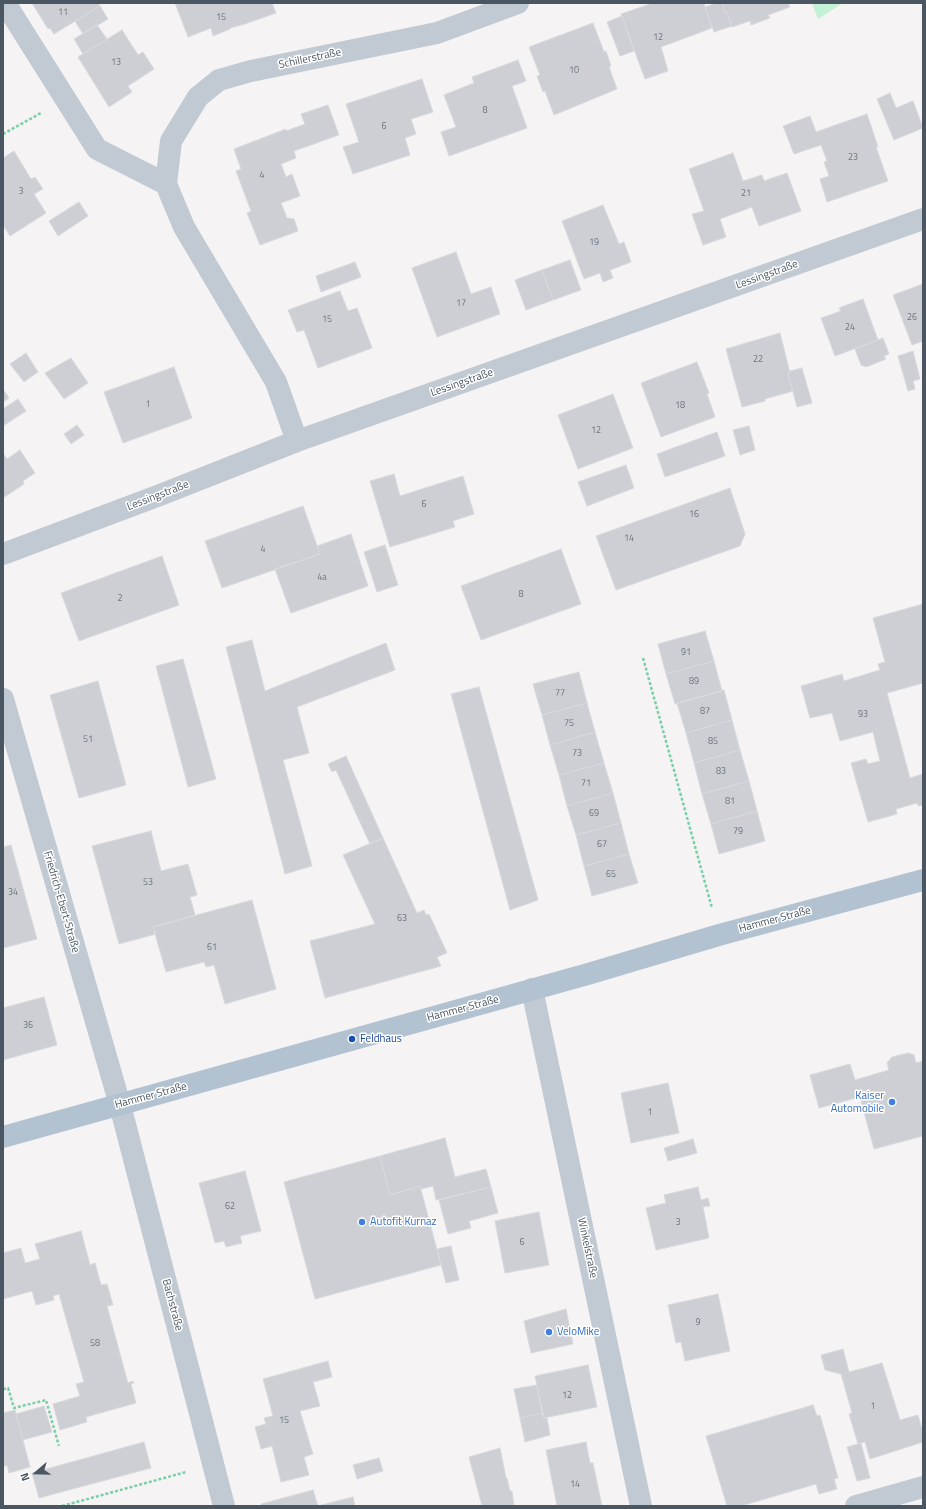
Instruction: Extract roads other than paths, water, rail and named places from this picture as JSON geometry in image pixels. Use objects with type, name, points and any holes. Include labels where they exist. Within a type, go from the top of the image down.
[{"type":"main road","name":"Hammer Straße","points":[[3,1137],[532,990],[719,935],[923,880]]},
{"type":"street","points":[[5,3],[97,149],[166,184]]},
{"type":"street","name":"Schillerstraße","points":[[297,441],[276,382],[184,227],[166,184],[171,141],[198,97],[219,80],[252,71],[437,33],[518,3]]},
{"type":"street","name":"Lessingstraße","points":[[3,554],[160,496],[297,441],[923,219]]},
{"type":"street","name":"Friedrich-Ebert-Straße","points":[[3,699],[120,1105]]},
{"type":"street","name":"Winkelstraße","points":[[532,990],[641,1506]]},
{"type":"street","name":"Bachstraße","points":[[120,1105],[224,1506]]},
{"type":"street","points":[[856,1506],[923,1487]]},
{"type":"place","name":"Feldhaus","points":[[352,1039]]},
{"type":"place","name":"Kaiser Automobile","points":[[892,1102]]},
{"type":"place","name":"Autofit Kurnaz","points":[[362,1222]]},
{"type":"place","name":"VeloMike","points":[[549,1332]]}]
